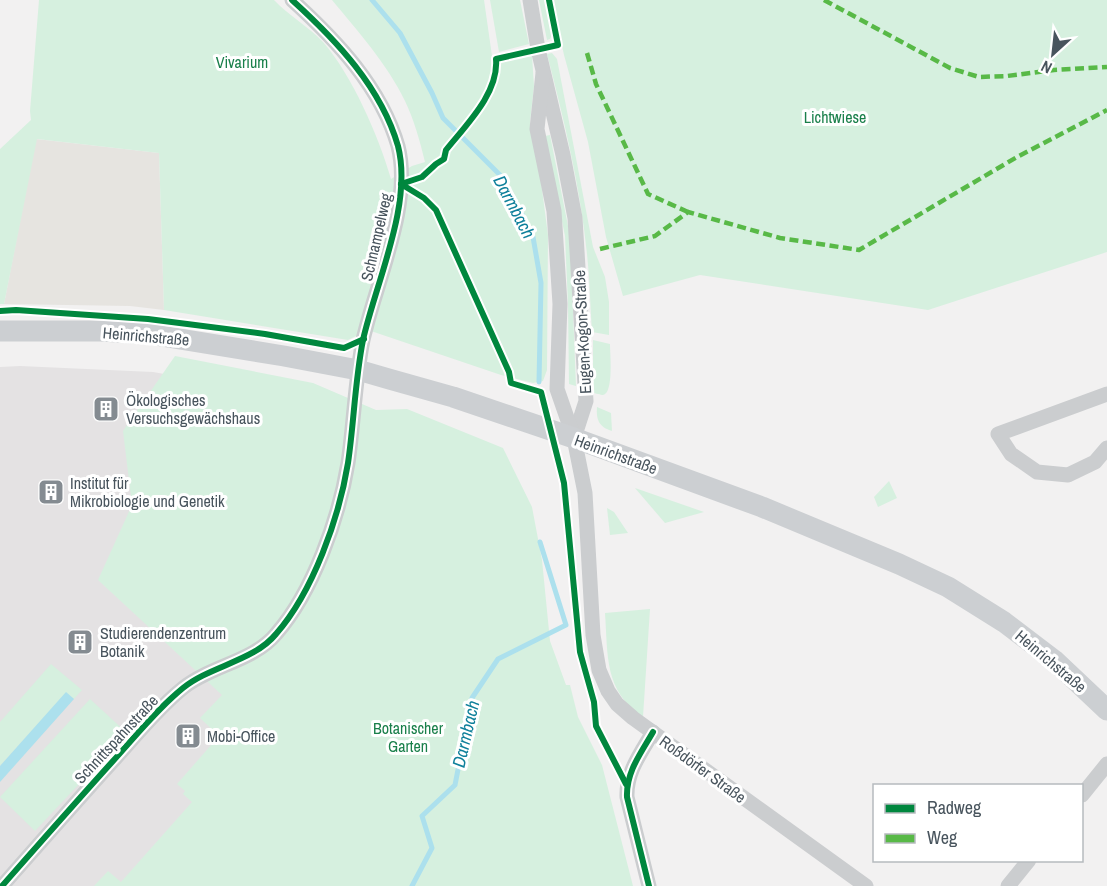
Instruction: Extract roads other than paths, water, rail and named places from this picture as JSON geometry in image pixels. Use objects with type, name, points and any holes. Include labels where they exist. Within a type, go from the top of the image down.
[{"type":"main road","name":"Heinrichstraße","points":[[0,331],[100,331],[149,334],[358,370],[453,397],[574,438],[751,503],[899,564],[948,587],[1004,622],[1054,660],[1107,710]]},
{"type":"street","name":"Schnampelweg","points":[[292,0],[342,49],[363,76],[398,146],[401,184],[399,210],[364,339],[358,370]]},
{"type":"street","name":"Eugen-Kogon-Straße","points":[[530,0],[543,73],[563,155],[575,218],[586,401],[574,438]]},
{"type":"street","name":"Eugen-Kogon-Straße","points":[[543,73],[537,129],[554,211],[560,304],[557,389],[574,438]]},
{"type":"street","name":"Schnittspahnstraße","points":[[2,886],[139,732],[183,688],[275,636],[306,591],[326,544],[347,464],[358,370]]},
{"type":"street","points":[[1107,394],[998,434],[1011,454],[1037,472],[1068,476],[1095,462],[1107,448]]},
{"type":"street","name":"Roßdörfer Straße","points":[[574,438],[585,493],[593,635],[599,670],[617,705],[864,886]]},
{"type":"street","points":[[649,886],[627,797],[626,784],[633,766],[653,732]]},
{"type":"street","points":[[1083,794],[1107,764]]},
{"type":"street","points":[[1008,886],[1028,862]]},
{"type":"water","points":[[66,692],[74,699],[0,782],[0,766]]},
{"type":"waterway","name":"Darmbach","points":[[372,0],[400,33],[443,118],[500,175],[533,237],[541,283],[539,382]]},
{"type":"waterway","name":"Darmbach","points":[[412,886],[432,848],[422,816],[455,785],[472,698],[498,659],[566,625],[540,542]]},
{"type":"place","name":"Ökologisches Versuchsgewächshaus","points":[[106,409]]},
{"type":"place","name":"Institut für Mikrobiologie und Genetik","points":[[51,492]]},
{"type":"place","name":"Studierendenzentrum Botanik","points":[[80,642]]},
{"type":"place","name":"Mobi-Office","points":[[188,736]]},
{"type":"park label","name":"Vivarium","points":[[242,62]]},
{"type":"park label","name":"Lichtwiese","points":[[835,117]]},
{"type":"park label","name":"Botanischer Garten","points":[[408,737]]}]
